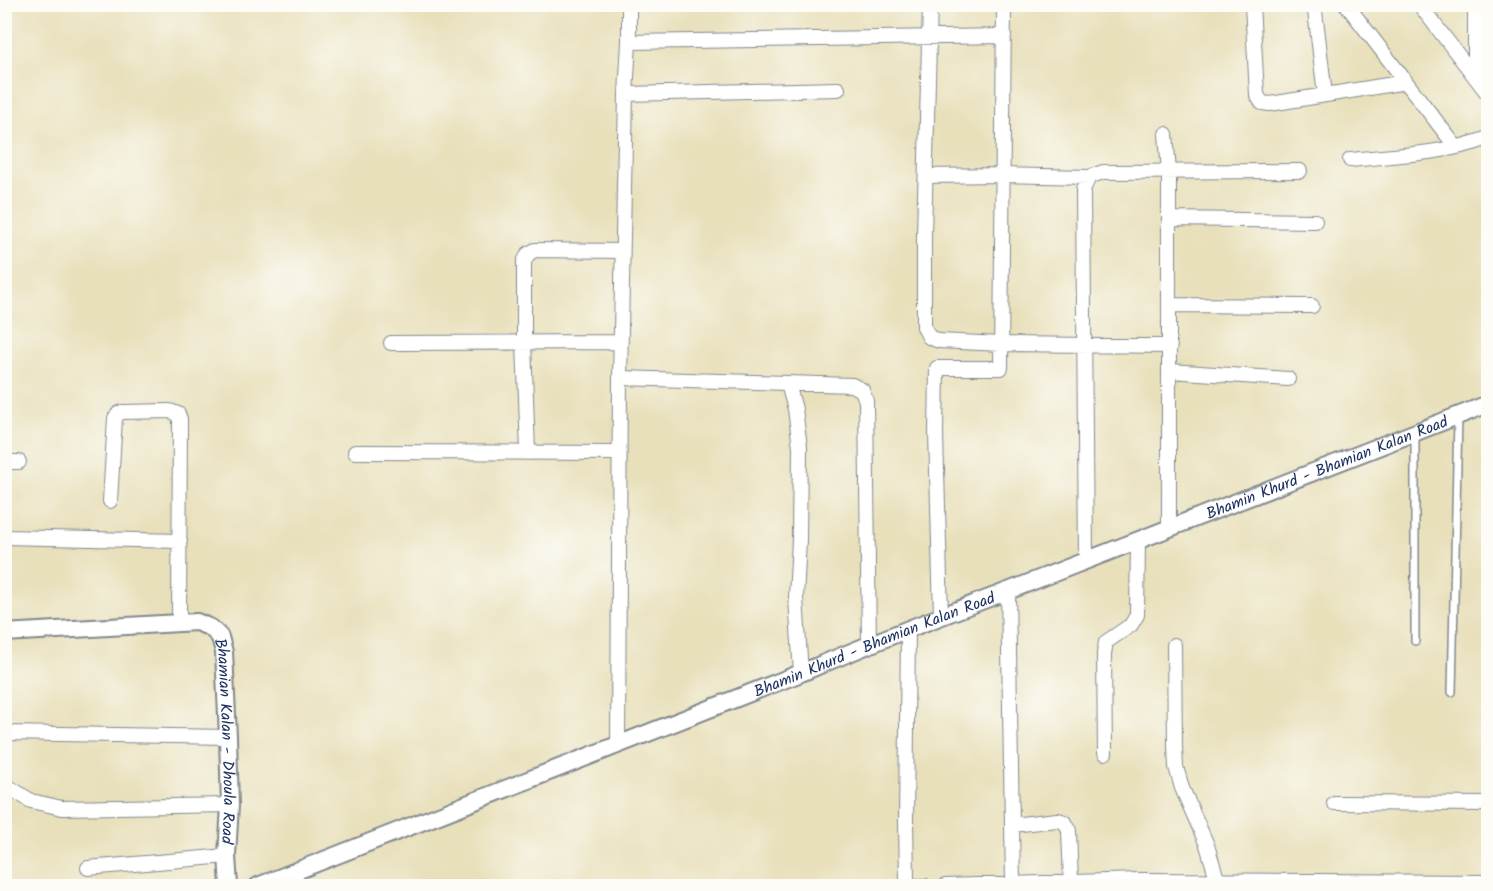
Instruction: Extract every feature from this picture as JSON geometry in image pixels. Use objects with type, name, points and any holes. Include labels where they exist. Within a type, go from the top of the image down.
[{"type":"street","points":[[618,744],[620,378],[626,94],[630,42],[629,4]]},
{"type":"street","points":[[930,4],[924,327],[929,337],[939,340],[1001,344],[1170,346]]},
{"type":"street","points":[[941,616],[936,434],[937,368],[1001,368],[1004,4]]},
{"type":"street","points":[[1252,4],[1257,95],[1262,103],[1270,104],[1406,82]]},
{"type":"street","points":[[1317,4],[1315,11],[1325,95]]},
{"type":"street","points":[[1346,4],[1456,147]]},
{"type":"street","points":[[1419,4],[1481,80],[1488,94]]},
{"type":"street","points":[[1475,4],[1481,80]]},
{"type":"street","points":[[630,42],[1004,36]]},
{"type":"street","points":[[626,94],[838,89]]},
{"type":"street","points":[[1166,134],[1169,172],[1169,529]]},
{"type":"street","points":[[1350,160],[1456,147],[1488,138]]},
{"type":"street","points":[[926,176],[1089,177],[1103,172],[1300,171]]},
{"type":"street","points":[[1086,561],[1083,190],[1089,177]]},
{"type":"street","points":[[1169,219],[1315,221]]},
{"type":"street","points":[[528,453],[524,262],[528,254],[535,250],[622,251]]},
{"type":"street","points":[[1170,305],[1312,306]]},
{"type":"street","points":[[391,343],[621,342]]},
{"type":"street","points":[[1170,371],[1288,379]]},
{"type":"street","points":[[620,378],[852,385],[862,390],[866,401],[869,644]]},
{"type":"street","points":[[788,384],[795,409],[800,447],[796,598],[801,673]]},
{"type":"street","name":"Bhamin Khurd - Bhamian Kalan Road","points":[[258,886],[801,673],[869,644],[1488,404]]},
{"type":"street","points":[[110,501],[115,418],[118,414],[170,411],[178,414],[180,419],[179,624]]},
{"type":"street","points":[[354,452],[619,453]]},
{"type":"street","points":[[4,462],[19,462]]},
{"type":"street","points":[[4,537],[180,542]]},
{"type":"street","points":[[1105,753],[1104,654],[1106,642],[1131,624],[1137,615],[1138,541]]},
{"type":"street","points":[[1007,885],[1012,825],[1008,591]]},
{"type":"street","name":"Bhamian Kalan - Dhoula Road","points":[[4,633],[197,622],[211,628],[220,637],[224,652],[228,738],[229,886]]},
{"type":"street","points":[[908,630],[907,879],[912,886],[926,886]]},
{"type":"street","points":[[1174,645],[1176,767],[1182,788],[1207,845],[1217,879]]},
{"type":"street","points":[[4,733],[228,738]]},
{"type":"street","points":[[4,784],[31,801],[62,808],[230,805]]},
{"type":"street","points":[[1334,803],[1488,804]]},
{"type":"street","points":[[1012,825],[1057,820],[1067,824],[1071,882]]},
{"type":"street","points":[[88,868],[227,856]]},
{"type":"street","points":[[945,886],[1071,882],[1139,883],[1217,879],[1270,883],[1488,882]]},
{"type":"lane","points":[[1452,692],[1458,417]]},
{"type":"lane","points":[[1415,641],[1416,433]]}]
